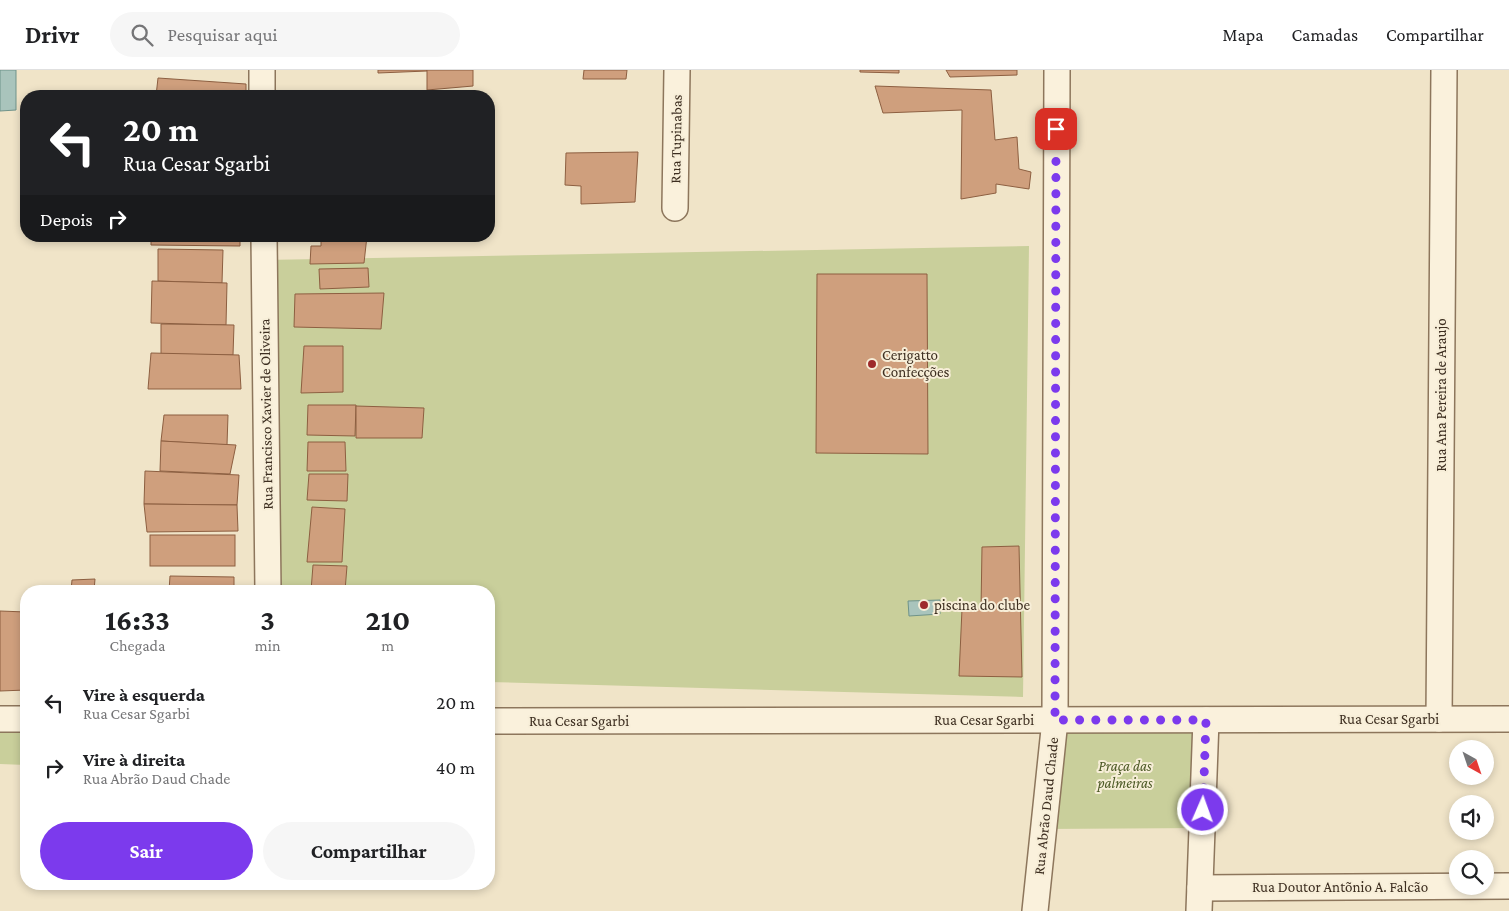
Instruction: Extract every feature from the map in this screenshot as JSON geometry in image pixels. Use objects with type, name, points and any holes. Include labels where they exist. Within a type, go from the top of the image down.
[{"type":"street","points":[[262,70],[262,90]]},
{"type":"street","name":"Rua Tupinabas","points":[[675,208],[677,70]]},
{"type":"street","name":"Rua Abrão Daud Chade","points":[[1035,911],[1055,720],[1057,70]]},
{"type":"street","name":"Rua Ana Pereira de Araujo","points":[[1439,719],[1444,70]]},
{"type":"street","name":"Rua Francisco Xavier de Oliveira","points":[[264,242],[268,585]]},
{"type":"street","points":[[0,719],[20,719]]},
{"type":"street","name":"Rua Cesar Sgarbi","points":[[495,721],[1509,719]]},
{"type":"street","points":[[1200,899],[1206,720]]},
{"type":"street","name":"Rua Doutor Antõnio A. Falcão","points":[[1200,899],[1509,886]]},
{"type":"green space","points":[[1029,246],[1023,697],[495,682],[495,585],[269,585],[264,260]]},
{"type":"green space","points":[[0,719],[20,719],[20,765],[0,764]]},
{"type":"green space","name":"Praça das palmeiras","points":[[1055,720],[1206,720],[1202,828],[1044,829]]},
{"type":"water","points":[[0,70],[16,70],[16,110],[0,111]]},
{"type":"water","name":"piscina do clube","points":[[940,600],[940,614],[909,616],[908,601]]},
{"type":"building","points":[[378,70],[427,70],[427,71],[378,73]]},
{"type":"building","points":[[427,70],[473,70],[473,86],[427,90]]},
{"type":"building","points":[[584,70],[627,70],[626,79],[583,79]]},
{"type":"building","points":[[860,70],[899,70],[899,73],[860,72]]},
{"type":"building","points":[[946,70],[1017,70],[1017,75],[950,77]]},
{"type":"building","points":[[158,78],[246,84],[246,90],[157,90]]},
{"type":"building","points":[[875,86],[991,90],[995,140],[1017,137],[1019,169],[1031,172],[1029,189],[996,184],[996,193],[961,199],[962,110],[883,113]]},
{"type":"building","points":[[638,152],[635,202],[581,204],[581,186],[565,185],[566,153]]},
{"type":"building","points":[[151,242],[240,242],[240,246],[151,245]]},
{"type":"building","points":[[321,242],[366,242],[364,263],[310,264],[311,246],[321,246]]},
{"type":"building","points":[[158,249],[223,250],[222,283],[158,281]]},
{"type":"building","points":[[368,268],[369,287],[320,289],[319,269]]},
{"type":"building","name":"Cerigatto Confecções","points":[[817,274],[927,274],[928,454],[816,453]]},
{"type":"building","points":[[152,281],[227,283],[226,325],[151,323]]},
{"type":"building","points":[[384,293],[381,329],[294,327],[295,294]]},
{"type":"building","points":[[161,324],[234,325],[233,355],[161,354]]},
{"type":"building","points":[[304,346],[343,346],[343,392],[301,393]]},
{"type":"building","points":[[151,353],[239,355],[241,389],[148,389]]},
{"type":"building","points":[[308,405],[356,405],[355,436],[307,435]]},
{"type":"building","points":[[356,406],[424,408],[422,438],[356,438]]},
{"type":"building","points":[[164,415],[228,415],[227,445],[161,441]]},
{"type":"building","points":[[161,441],[236,445],[230,474],[160,471]]},
{"type":"building","points":[[308,442],[345,442],[346,471],[307,471]]},
{"type":"building","points":[[145,471],[239,475],[237,505],[144,504]]},
{"type":"building","points":[[309,474],[348,474],[347,501],[307,500]]},
{"type":"building","points":[[144,504],[237,505],[238,531],[147,532]]},
{"type":"building","points":[[312,507],[345,509],[342,562],[307,562]]},
{"type":"building","points":[[150,535],[235,535],[235,566],[150,566]]},
{"type":"building","points":[[1019,546],[1022,677],[959,676],[962,609],[981,609],[982,547]]},
{"type":"building","points":[[313,565],[347,566],[345,585],[311,585]]},
{"type":"building","points":[[170,576],[234,577],[234,585],[169,585]]},
{"type":"building","points":[[95,579],[94,585],[72,585],[72,580]]},
{"type":"building","points":[[0,611],[20,612],[20,690],[0,691]]},
{"type":"place","name":"Cerigatto Confecções","points":[[872,364]]},
{"type":"place","name":"piscina do clube","points":[[924,605]]},
{"type":"route","points":[[1056,129],[1055,720],[1206,720],[1203,810]]}]
